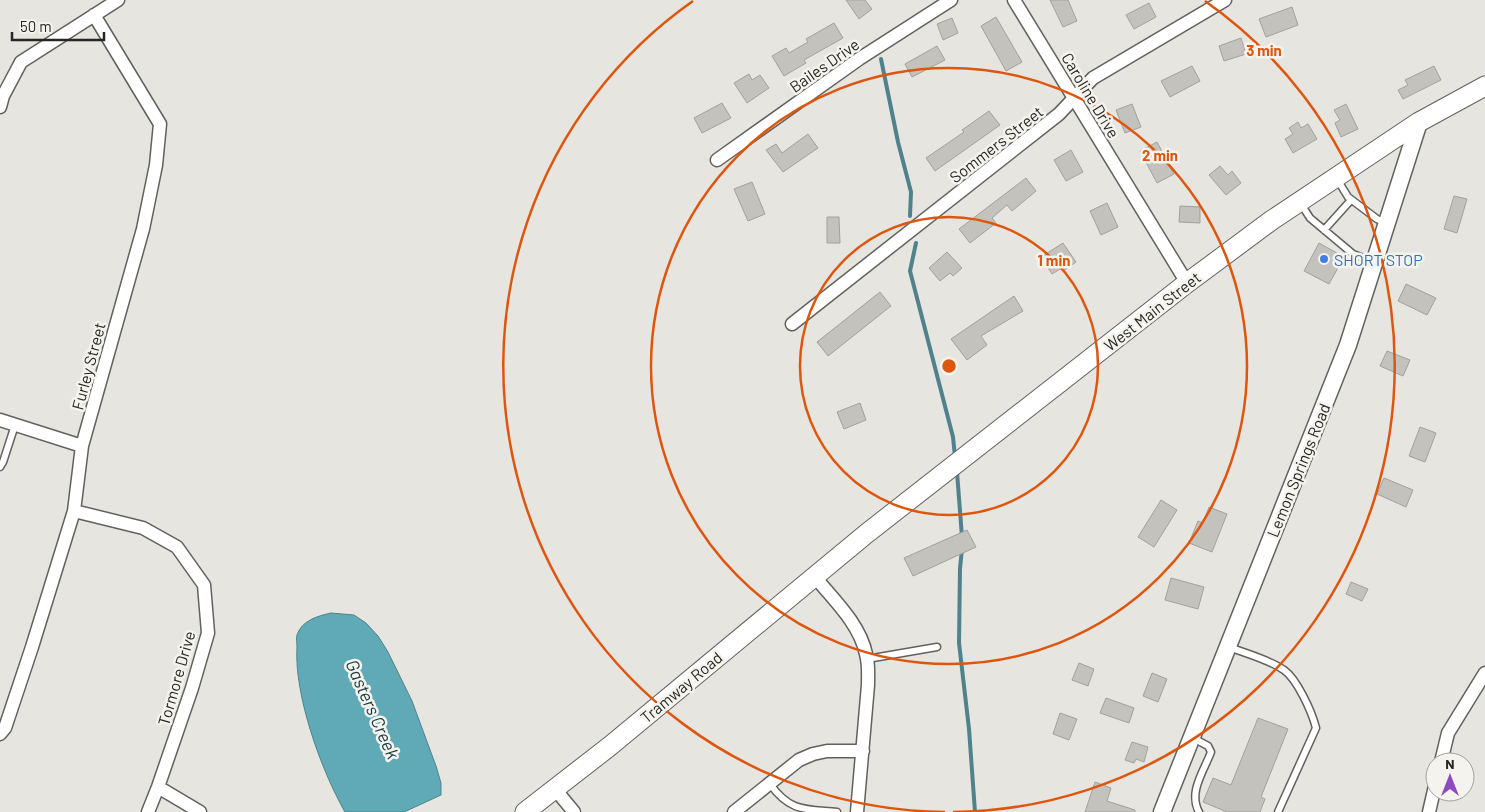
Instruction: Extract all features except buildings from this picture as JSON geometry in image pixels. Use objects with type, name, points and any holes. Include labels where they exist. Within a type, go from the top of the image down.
[{"type":"main road","name":"West Main Street","points":[[835,560],[1187,283],[1272,220],[1419,122],[1485,86]]},
{"type":"main road","name":"Tramway Road","points":[[525,812],[610,746],[835,560]]},
{"type":"street","points":[[0,107],[3,96],[21,62],[118,0]]},
{"type":"street","name":"Bailes Drive","points":[[718,160],[859,59],[950,0]]},
{"type":"street","name":"Caroline Drive","points":[[1014,0],[1187,283]]},
{"type":"street","name":"Sommers Street","points":[[792,324],[1060,114],[1093,78],[1225,0]]},
{"type":"street","name":"Furley Street","points":[[0,734],[5,728],[23,674],[74,510],[82,446],[143,229],[156,165],[160,124],[94,15]]},
{"type":"street","name":"Lemon Springs Road","points":[[1162,812],[1348,345],[1419,122]]},
{"type":"street","points":[[0,420],[82,446]]},
{"type":"street","name":"Tormore Drive","points":[[74,510],[143,528],[177,547],[204,585],[208,633],[192,688],[148,812]]},
{"type":"street","points":[[815,577],[851,622],[860,636],[866,652],[868,685],[857,812]]},
{"type":"street","points":[[1443,752],[1448,733],[1485,673]]},
{"type":"street","points":[[734,812],[799,760],[812,754],[827,751],[863,751]]},
{"type":"street","points":[[158,787],[200,812]]},
{"type":"street","points":[[555,789],[574,812]]},
{"type":"lane","points":[[1336,178],[1351,200],[1377,219],[1387,223]]},
{"type":"lane","points":[[1324,230],[1351,200]]},
{"type":"lane","points":[[1300,202],[1310,218],[1353,254],[1375,262]]},
{"type":"lane","points":[[0,467],[15,425]]},
{"type":"lane","points":[[1228,646],[1285,670],[1313,715],[1316,728],[1278,812]]},
{"type":"lane","points":[[867,659],[936,647]]},
{"type":"lane","points":[[1192,737],[1208,746],[1211,752],[1195,789],[1194,803],[1198,812]]},
{"type":"lane","points":[[770,784],[783,800],[792,806],[837,812]]},
{"type":"water","name":"Gasters Creek","points":[[331,613],[354,615],[366,623],[378,636],[388,652],[412,701],[436,766],[441,783],[441,795],[404,812],[345,812],[318,754],[305,709],[297,666],[297,635],[299,630],[307,622]]},
{"type":"waterway","points":[[881,59],[898,142],[911,192],[910,216]]},
{"type":"waterway","points":[[916,243],[910,271],[953,437],[955,457]]},
{"type":"waterway","points":[[957,472],[962,537]]},
{"type":"waterway","points":[[962,549],[959,643],[969,729],[975,812]]},
{"type":"place","name":"SHORT STOP","points":[[1324,259]]}]
